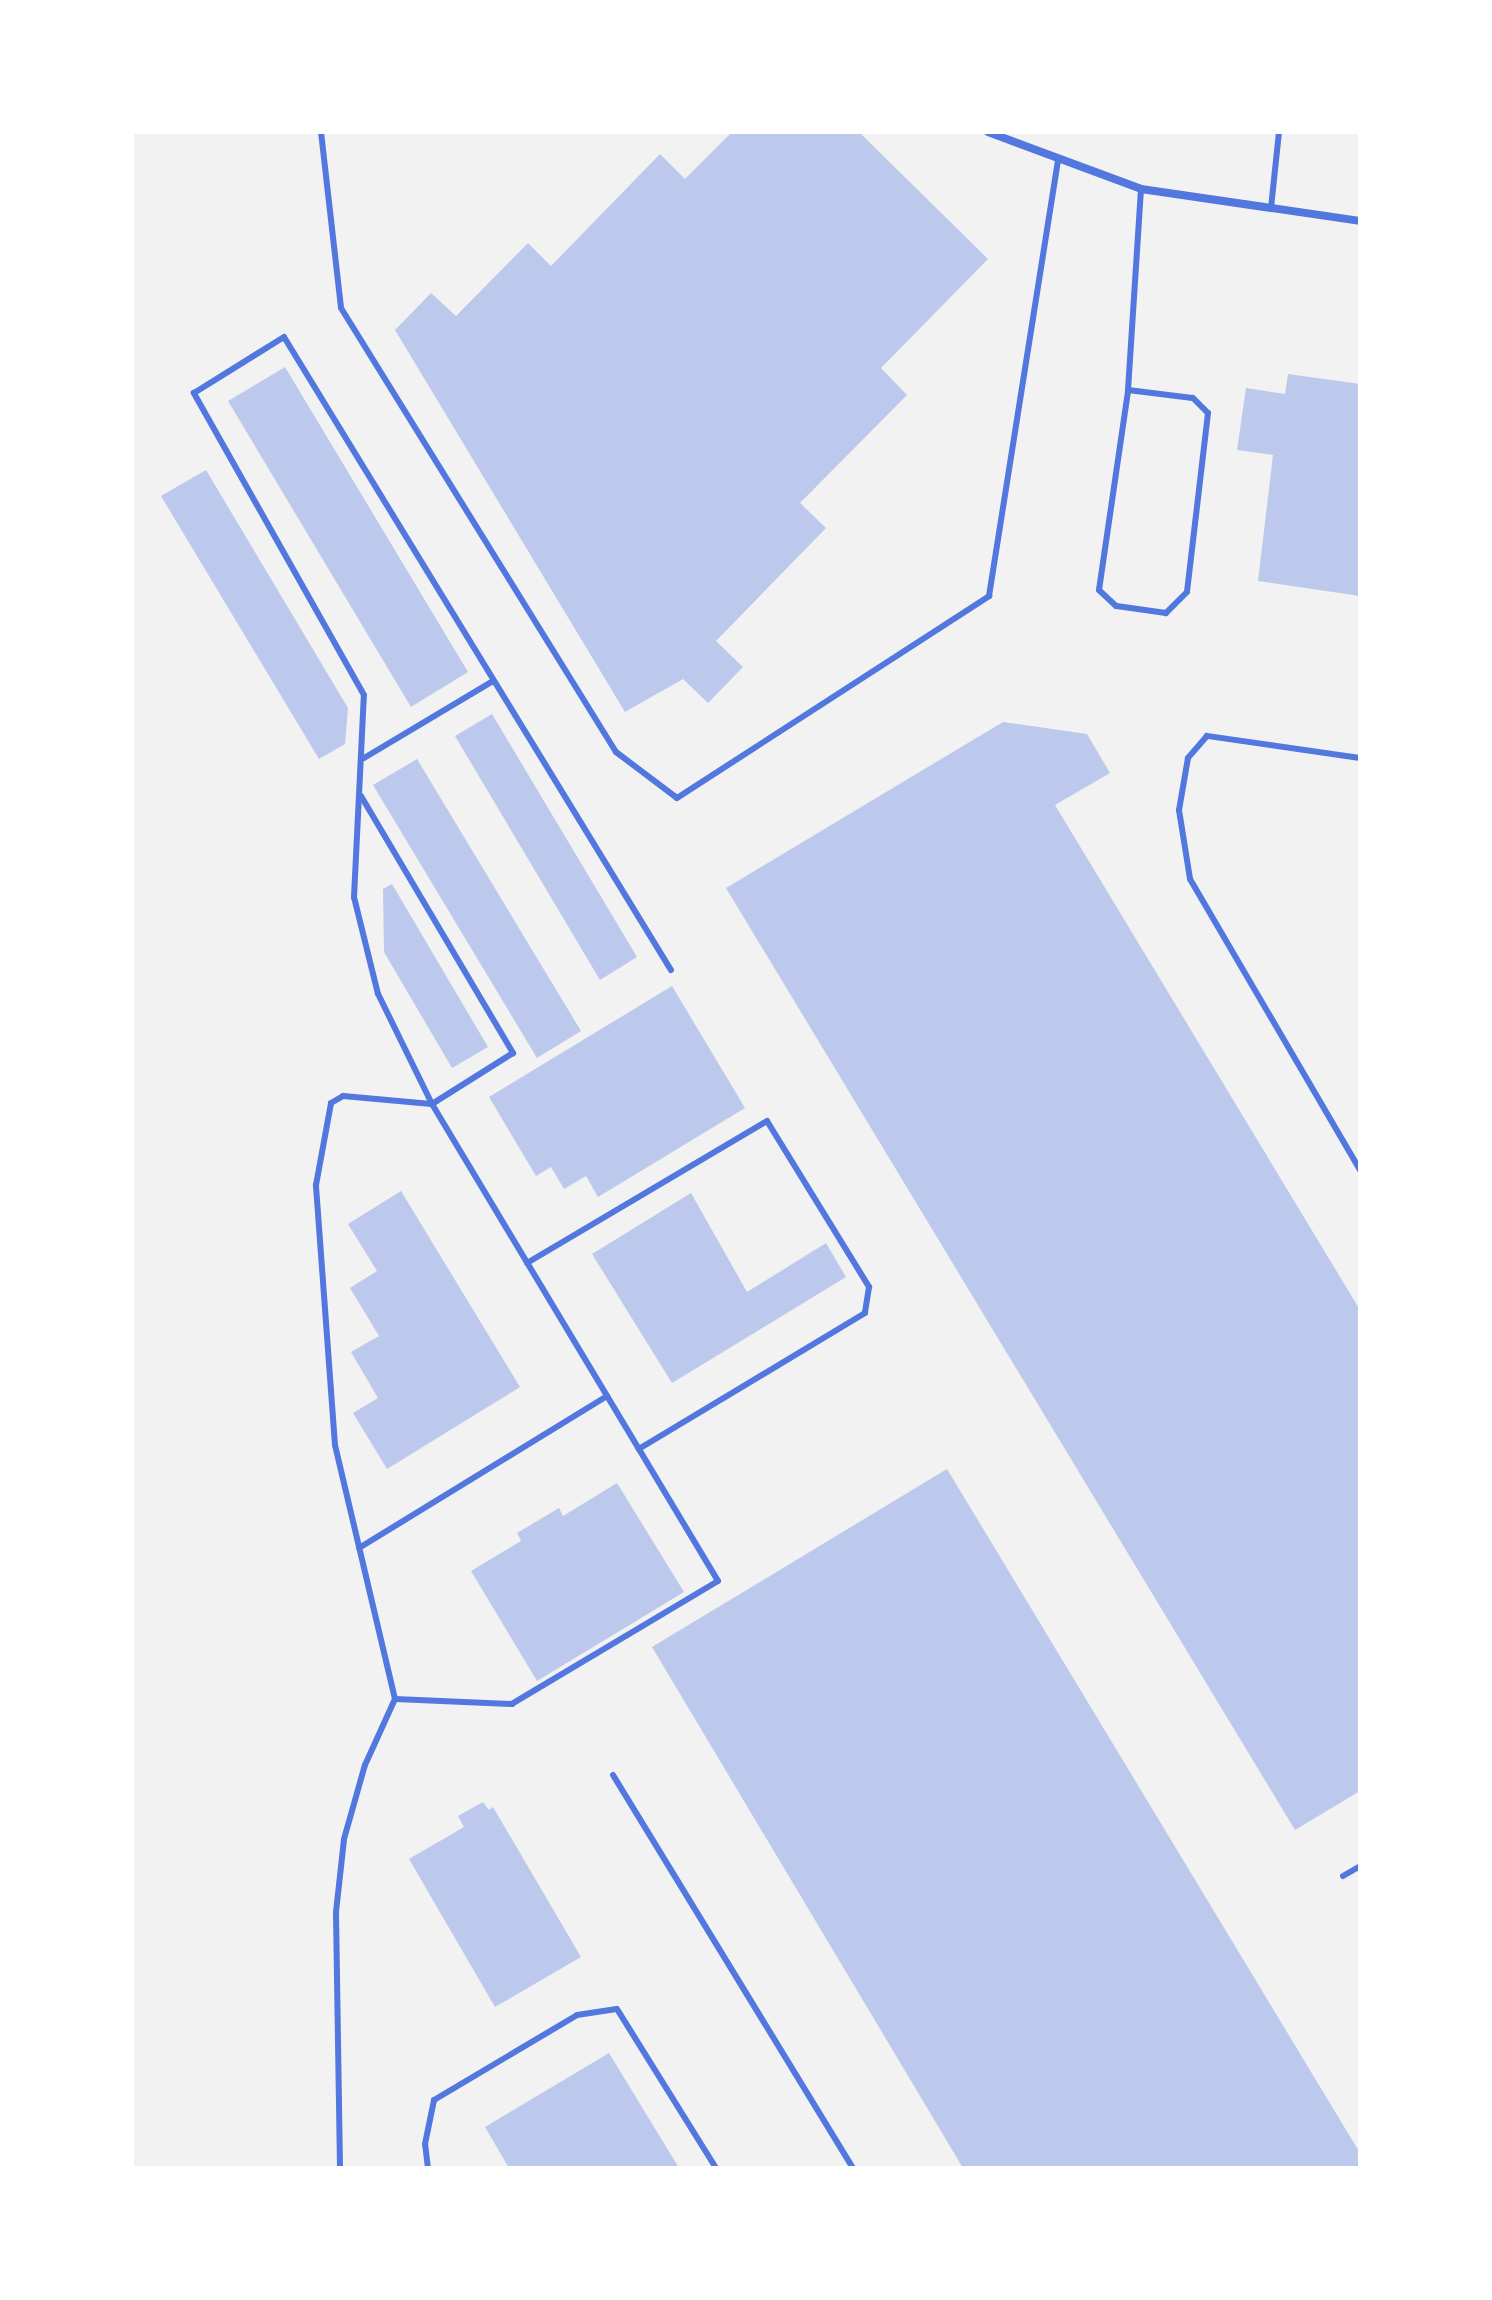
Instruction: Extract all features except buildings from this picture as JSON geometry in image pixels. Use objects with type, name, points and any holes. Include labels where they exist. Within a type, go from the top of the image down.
[{"type":"street","points":[[988,132],[1141,189],[1360,221]]},
{"type":"lane","points":[[321,132],[341,308],[616,752],[677,798],[989,596],[1058,160]]},
{"type":"lane","points":[[1271,208],[1279,132]]},
{"type":"lane","points":[[1128,390],[1193,398],[1208,413],[1187,592],[1166,613],[1116,606],[1099,590],[1128,390],[1141,189]]},
{"type":"lane","points":[[395,1699],[512,1704],[718,1581],[432,1104],[378,994],[354,897],[364,758],[364,695],[194,393],[284,337],[671,970]]},
{"type":"lane","points":[[364,758],[493,681]]},
{"type":"lane","points":[[1360,758],[1207,736],[1188,758],[1179,810],[1190,879],[1360,1170]]},
{"type":"lane","points":[[340,2168],[336,1912],[344,1839],[365,1765],[395,1699],[335,1445],[316,1185],[331,1103],[343,1096],[432,1104],[513,1053],[361,796]]},
{"type":"lane","points":[[527,1263],[767,1121],[869,1287],[865,1313],[639,1449]]},
{"type":"lane","points":[[359,1548],[607,1396]]},
{"type":"lane","points":[[613,1775],[853,2168]]},
{"type":"lane","points":[[1343,1876],[1360,1866]]},
{"type":"lane","points":[[428,2168],[425,2144],[434,2100],[577,2015],[617,2009],[716,2168]]}]
